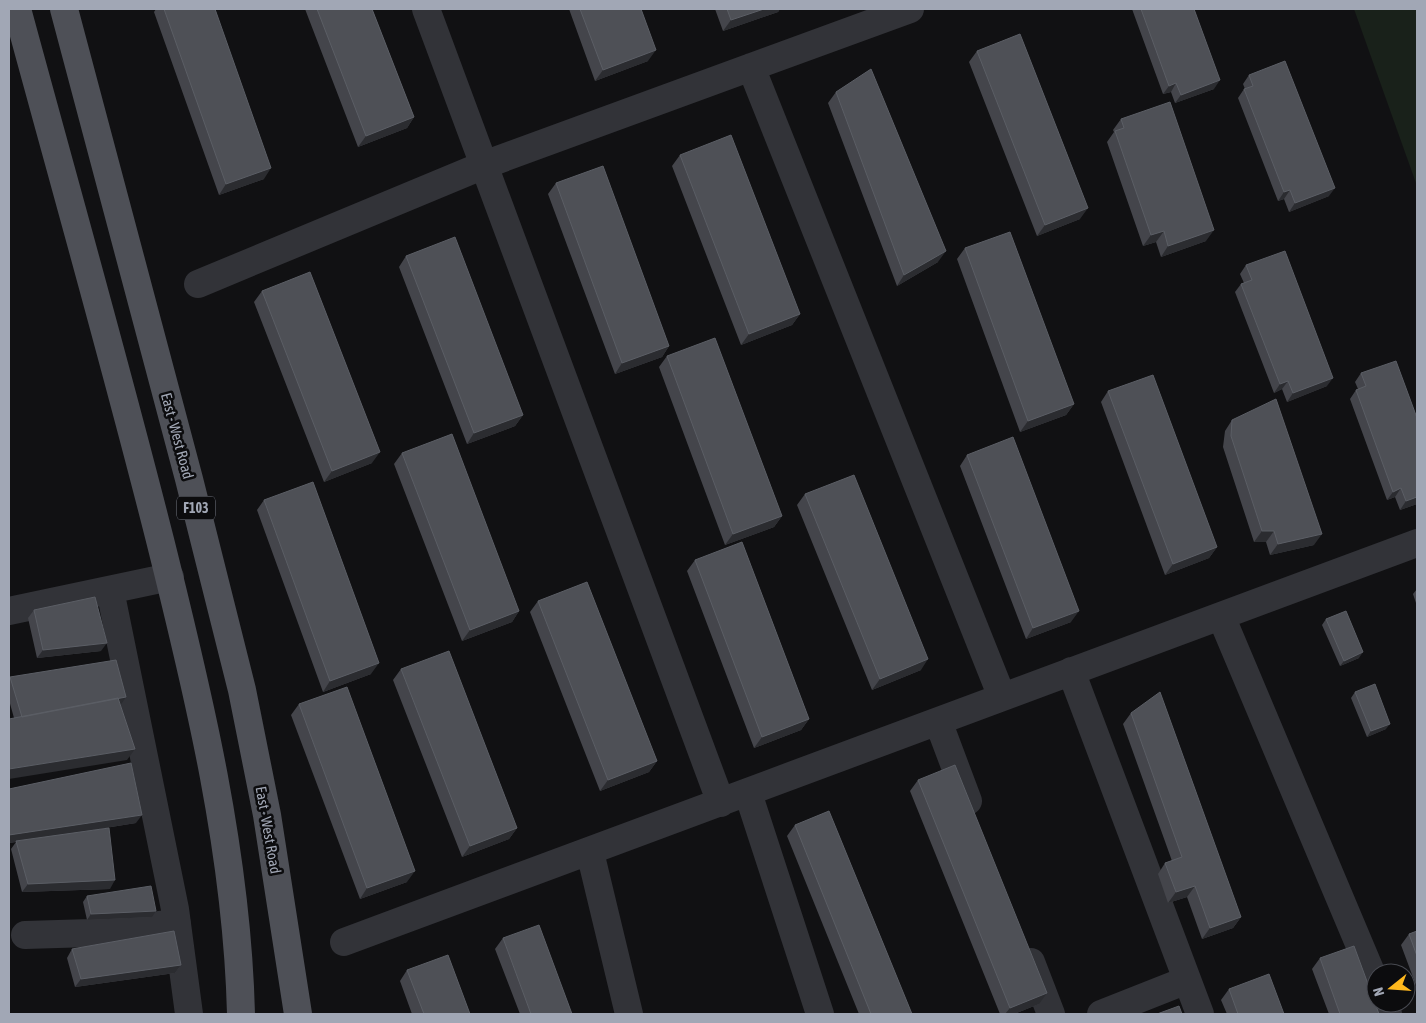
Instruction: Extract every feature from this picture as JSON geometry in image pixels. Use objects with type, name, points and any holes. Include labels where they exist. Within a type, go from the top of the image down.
[{"type":"main road","name":"F103","points":[[17,9],[170,577],[199,697],[223,821],[240,961],[243,1014]]},
{"type":"main road","name":"East - West Road","points":[[64,9],[189,479],[242,690],[267,815],[298,1014]]},
{"type":"main road","points":[[290,965],[292,1014]]},
{"type":"street","points":[[426,9],[721,803]]},
{"type":"street","points":[[198,284],[484,165],[910,9]]},
{"type":"street","points":[[751,67],[1002,697]]},
{"type":"street","points":[[344,942],[1417,543]]},
{"type":"street","points":[[9,611],[170,577]]},
{"type":"street","points":[[110,590],[177,923],[189,1014]]},
{"type":"street","points":[[1221,616],[1367,963]]},
{"type":"street","points":[[1071,671],[1200,1014]]},
{"type":"street","points":[[938,721],[976,822]]},
{"type":"street","points":[[748,793],[820,1014]]},
{"type":"street","points":[[590,852],[630,1014]]},
{"type":"street","points":[[26,935],[92,932],[177,923]]},
{"type":"street","points":[[1023,941],[1051,1014]]},
{"type":"street","points":[[1100,1014],[1187,980]]},
{"type":"shaded area","points":[[1354,9],[1417,9],[1417,186]]},
{"type":"building","points":[[164,9],[215,9],[271,168],[226,184]]},
{"type":"building","points":[[317,9],[372,9],[414,117],[366,136]]},
{"type":"building","points":[[580,9],[641,9],[656,50],[603,70]]},
{"type":"building","points":[[727,9],[764,9],[731,20]]},
{"type":"building","points":[[1141,9],[1194,9],[1220,80],[1181,95],[1176,83],[1169,86]]},
{"type":"building","points":[[1020,34],[1088,208],[1045,225],[977,51]]},
{"type":"building","points":[[1285,61],[1335,188],[1295,203],[1290,190],[1284,192],[1244,89],[1253,86],[1249,75]]},
{"type":"building","points":[[871,69],[946,251],[904,275],[836,92]]},
{"type":"building","points":[[1170,102],[1214,230],[1168,246],[1164,231],[1151,235],[1115,131],[1124,128],[1121,119]]},
{"type":"building","points":[[731,135],[800,314],[749,334],[680,155]]},
{"type":"building","points":[[603,166],[669,346],[622,363],[556,183]]},
{"type":"building","points":[[1010,232],[1074,404],[1028,421],[965,248]]},
{"type":"building","points":[[455,237],[523,415],[474,433],[406,256]]},
{"type":"building","points":[[1285,251],[1333,378],[1293,393],[1288,381],[1280,384],[1241,284],[1252,280],[1246,265]]},
{"type":"building","points":[[310,272],[380,452],[332,471],[262,291]]},
{"type":"building","points":[[715,338],[782,516],[733,534],[667,356]]},
{"type":"building","points":[[1396,361],[1417,418],[1417,497],[1406,501],[1401,488],[1393,492],[1356,390],[1366,386],[1361,373]]},
{"type":"building","points":[[1153,375],[1217,547],[1173,564],[1108,391]]},
{"type":"building","points":[[1276,399],[1322,534],[1278,544],[1274,531],[1262,531],[1231,436],[1232,420]]},
{"type":"building","points":[[452,434],[519,611],[470,630],[402,453]]},
{"type":"building","points":[[1013,437],[1079,611],[1033,628],[967,455]]},
{"type":"building","points":[[854,475],[928,659],[880,679],[805,494]]},
{"type":"building","points":[[313,482],[379,663],[330,681],[264,500]]},
{"type":"building","points":[[742,542],[809,719],[762,737],[695,560]]},
{"type":"building","points":[[587,582],[657,761],[608,780],[538,601]]},
{"type":"building","points":[[95,597],[107,643],[43,650],[34,610]]},
{"type":"building","points":[[1346,611],[1363,652],[1344,661],[1326,619]]},
{"type":"building","points":[[449,651],[517,828],[470,846],[401,669]]},
{"type":"building","points":[[116,660],[126,697],[22,717],[10,677]]},
{"type":"building","points":[[1375,684],[1390,724],[1371,731],[1355,692]]},
{"type":"building","points":[[347,687],[415,871],[367,888],[299,704]]},
{"type":"building","points":[[1160,692],[1241,917],[1210,928],[1195,886],[1176,892],[1165,863],[1182,857],[1131,713]]},
{"type":"building","points":[[118,698],[135,749],[9,769],[9,719]]},
{"type":"building","points":[[131,763],[142,815],[9,835],[9,789]]},
{"type":"building","points":[[955,765],[1047,993],[1010,1008],[918,780]]},
{"type":"building","points":[[829,811],[912,1014],[871,1014],[795,825]]},
{"type":"building","points":[[109,828],[115,880],[28,884],[16,841]]},
{"type":"building","points":[[151,886],[156,911],[91,914],[87,896]]},
{"type":"building","points":[[539,925],[572,1014],[531,1014],[503,938]]},
{"type":"building","points":[[174,931],[181,965],[81,979],[72,949]]},
{"type":"building","points":[[1417,931],[1417,956],[1409,934]]},
{"type":"building","points":[[1354,946],[1366,979],[1366,1013],[1379,1014],[1340,1014],[1320,958]]},
{"type":"building","points":[[448,955],[470,1014],[424,1014],[407,970]]},
{"type":"building","points":[[1269,974],[1284,1014],[1238,1014],[1229,989]]},
{"type":"building","points":[[1179,1006],[1182,1014],[1157,1014]]}]
